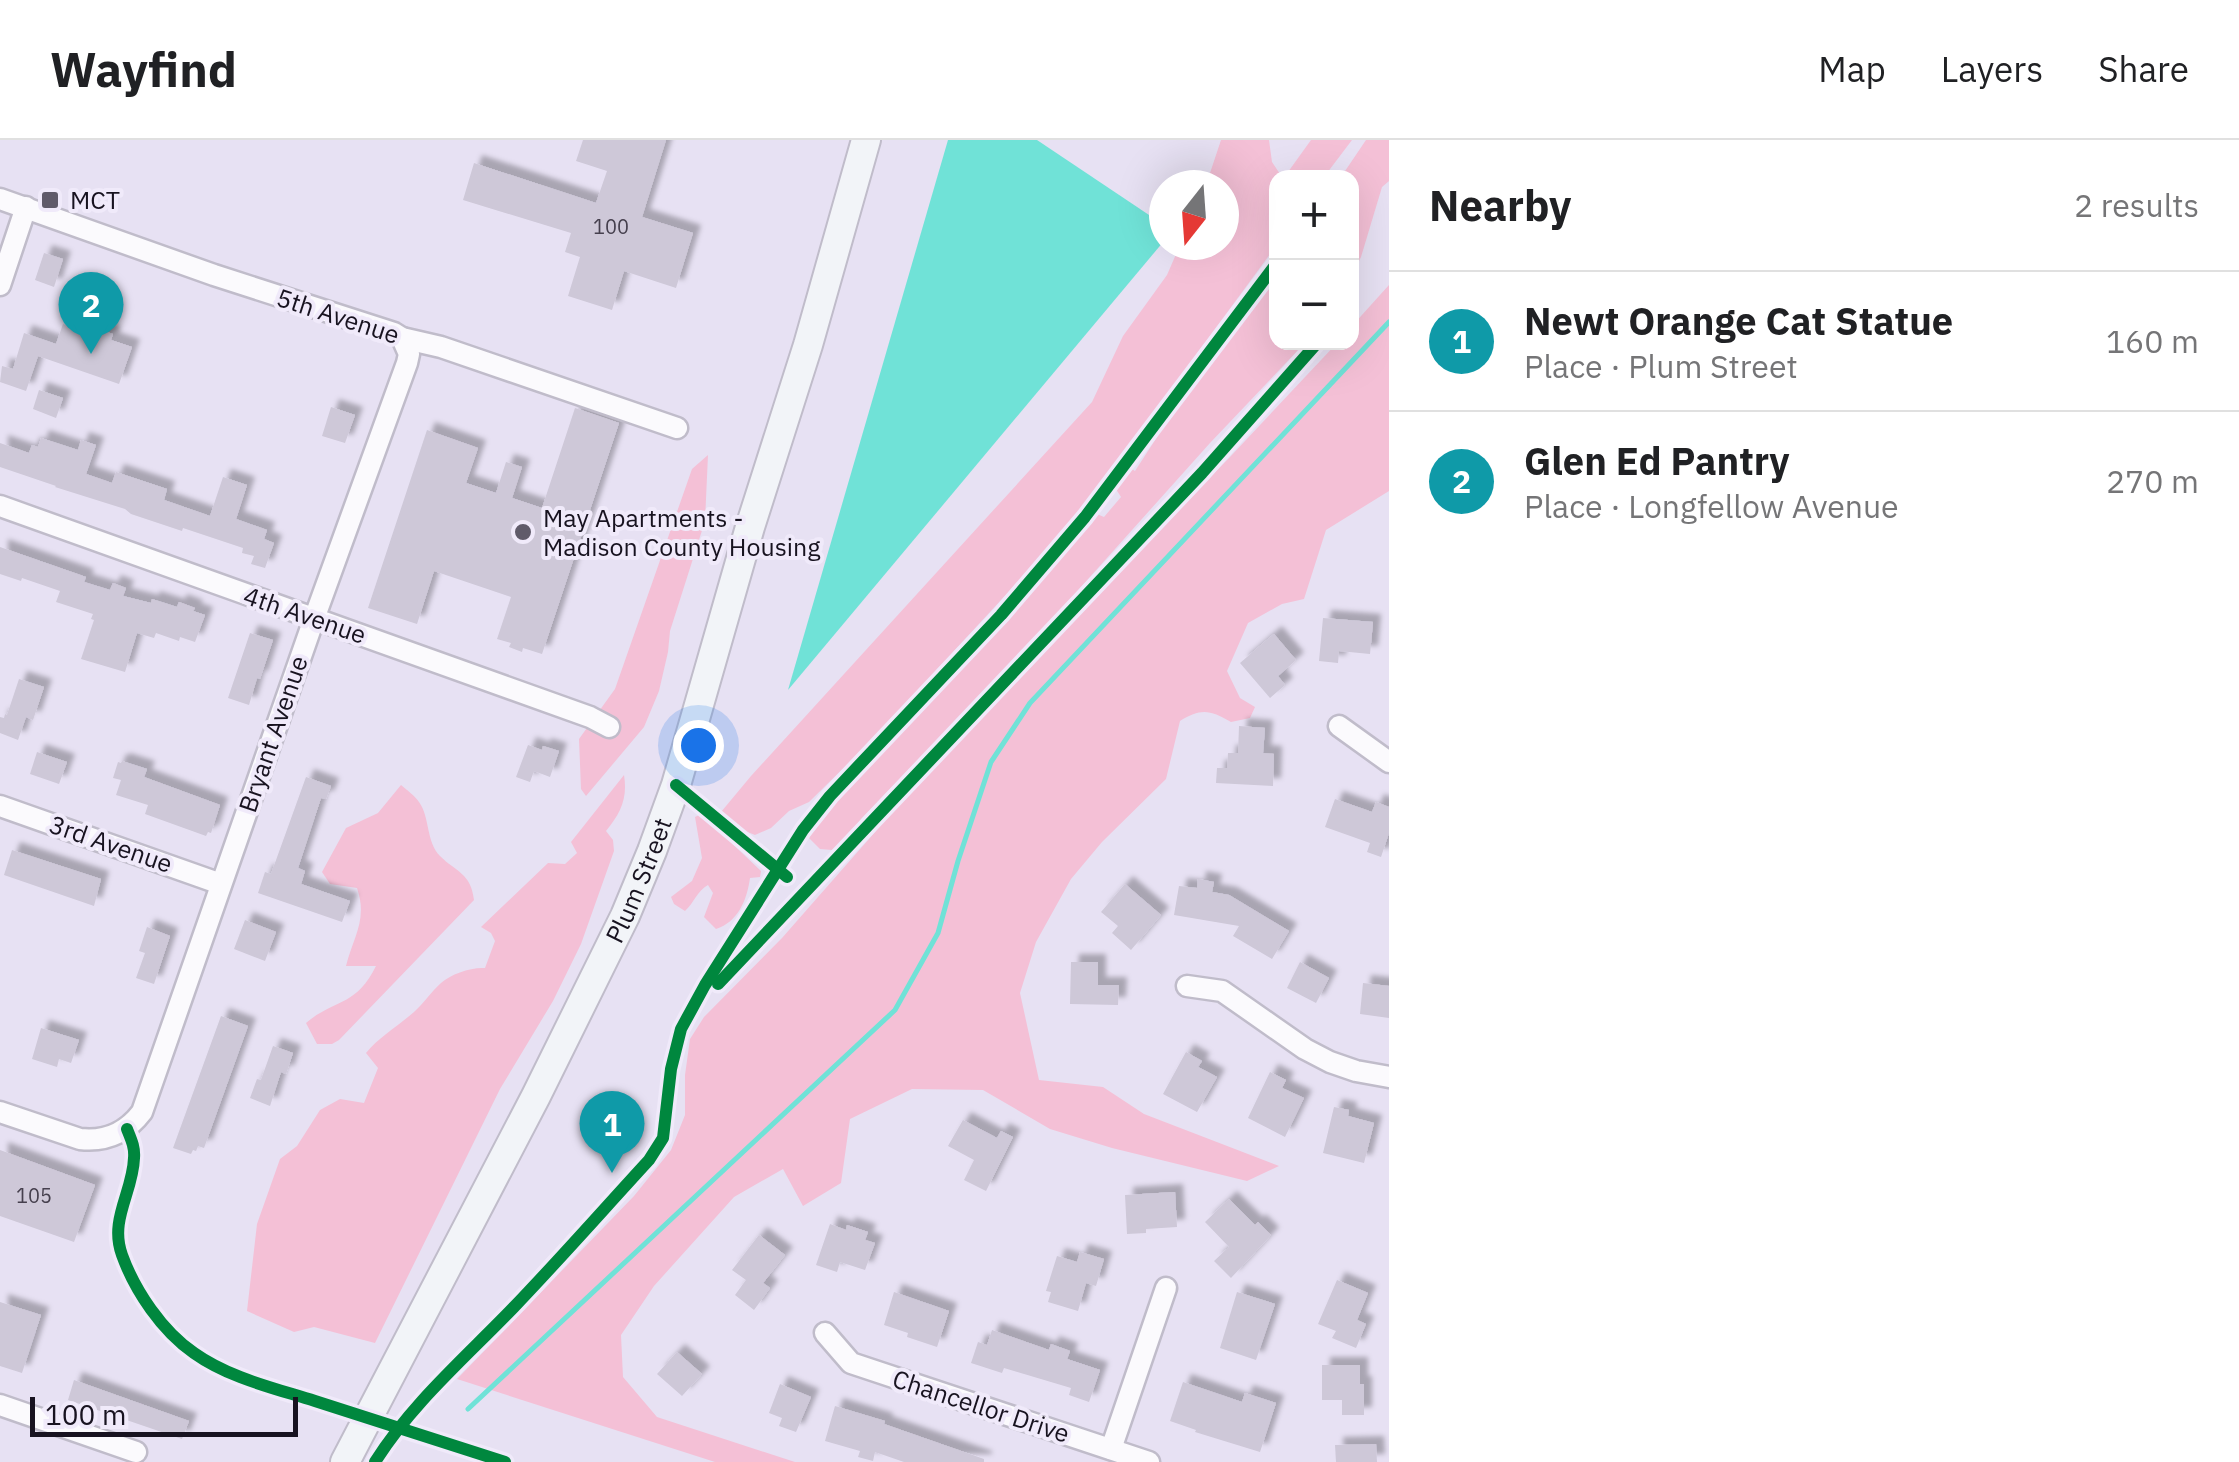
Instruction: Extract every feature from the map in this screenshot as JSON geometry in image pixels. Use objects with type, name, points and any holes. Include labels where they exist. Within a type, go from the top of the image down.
[{"type":"main road","name":"Plum Street","points":[[344,1462],[536,1096],[625,916],[652,851],[676,785],[866,140]]},
{"type":"street","name":"5th Avenue","points":[[0,198],[214,275],[394,332],[402,338],[440,346],[677,428]]},
{"type":"street","points":[[0,285],[26,208]]},
{"type":"street","name":"Bryant Avenue","points":[[0,1112],[92,1140],[108,1138],[128,1128],[142,1112],[408,363],[409,354],[402,338]]},
{"type":"street","name":"4th Avenue","points":[[0,506],[609,727]]},
{"type":"street","points":[[1339,726],[1389,762]]},
{"type":"street","name":"3rd Avenue","points":[[0,806],[221,884]]},
{"type":"street","points":[[1187,986],[1222,991],[1330,1062],[1389,1077]]},
{"type":"street","points":[[1112,1450],[1166,1288]]},
{"type":"street","name":"Chancellor Drive","points":[[824,1333],[851,1363],[1149,1462]]},
{"type":"street","points":[[0,1405],[136,1452]]},
{"type":"shaded area","points":[[948,140],[1037,140],[1149,215],[1149,259],[788,690]]},
{"type":"shaded area","points":[[1221,140],[1269,140],[1277,170],[1269,170],[1269,256],[1165,397],[1139,440],[1075,520],[868,744],[809,802],[755,835],[735,827],[721,812],[751,776],[1092,402],[1123,336],[1174,260],[1239,260],[1239,170],[1211,170]]},
{"type":"shaded area","points":[[1311,140],[1352,140],[1329,170],[1289,170]]},
{"type":"shaded area","points":[[1366,140],[1389,140],[1389,181],[1382,187],[1359,261],[1359,170],[1346,170]]},
{"type":"shaded area","points":[[1267,284],[1269,350],[1298,350],[848,837],[832,850],[820,849],[809,838],[831,803],[973,656],[1090,511],[1104,517],[1121,497],[1114,486],[1129,467],[1135,471]]},
{"type":"shaded area","points":[[1389,285],[1389,491],[1326,530],[1304,599],[1282,604],[1248,623],[1227,671],[1240,698],[1255,707],[1250,718],[1231,722],[1206,712],[1180,721],[1166,779],[1102,842],[1071,879],[1036,942],[1020,993],[1039,1080],[1103,1087],[1144,1114],[1279,1166],[1247,1181],[1050,1129],[983,1090],[912,1089],[850,1119],[841,1183],[803,1206],[783,1169],[734,1197],[654,1286],[621,1335],[623,1377],[657,1417],[795,1462],[715,1462],[457,1379],[634,1196],[671,1150],[685,1115],[690,1039],[704,1017],[782,938],[1060,629],[1330,350],[1359,350],[1359,318]]},
{"type":"shaded area","points":[[708,455],[705,521],[670,631],[659,691],[644,727],[586,796],[581,789],[579,739],[615,689],[692,469]]},
{"type":"shaded area","points":[[624,775],[622,806],[606,831],[613,840],[614,851],[581,944],[553,1001],[500,1089],[375,1343],[314,1327],[294,1332],[247,1311],[257,1224],[280,1159],[297,1146],[320,1110],[340,1099],[364,1103],[378,1068],[366,1053],[414,1012],[437,986],[456,974],[485,968],[495,941],[481,927],[548,863],[565,864],[577,853],[571,842]]},
{"type":"shaded area","points":[[401,785],[419,802],[436,850],[466,878],[474,900],[339,1040],[317,1044],[306,1023],[361,989],[376,966],[346,966],[360,919],[360,899],[357,888],[330,884],[322,872],[346,828],[378,813]]},
{"type":"shaded area","points":[[701,814],[761,871],[760,877],[750,878],[736,916],[716,929],[704,917],[713,893],[708,885],[685,911],[671,897],[692,881],[702,858],[695,817]]},
{"type":"building","points":[[583,140],[666,140],[642,217],[693,233],[676,288],[624,271],[612,310],[568,296],[580,257],[565,252],[571,233],[463,200],[474,163],[596,203],[607,171],[576,161]]},
{"type":"building","points":[[44,253],[63,259],[54,287],[35,280]]},
{"type":"building","points":[[63,324],[84,331],[87,325],[113,334],[111,340],[132,347],[119,384],[38,356],[26,391],[0,382],[2,366],[13,369],[24,333],[56,344]]},
{"type":"building","points":[[39,390],[63,398],[56,418],[33,409]]},
{"type":"building","points":[[331,407],[355,415],[345,443],[322,436]]},
{"type":"building","name":"May Apartments - Madison County Housing","points":[[575,408],[619,423],[542,654],[523,648],[522,652],[497,639],[511,597],[434,571],[417,624],[368,608],[427,430],[478,448],[466,483],[496,493],[506,462],[522,467],[512,498],[542,508]]},
{"type":"building","points":[[41,438],[78,450],[81,440],[96,445],[86,474],[112,483],[116,472],[167,489],[164,500],[210,516],[223,477],[247,485],[236,519],[267,530],[264,539],[274,543],[265,568],[251,564],[254,556],[242,553],[243,548],[131,514],[0,467],[0,443],[29,453],[32,445],[38,447]]},
{"type":"building","points":[[0,547],[86,577],[84,582],[110,590],[113,583],[126,588],[123,596],[177,607],[179,602],[195,608],[193,611],[205,615],[195,642],[137,633],[125,672],[81,659],[93,614],[56,602],[60,591],[0,574]]},
{"type":"building","points":[[1323,618],[1373,622],[1370,654],[1339,651],[1338,663],[1319,661]]},
{"type":"building","points":[[250,633],[273,640],[249,705],[228,698]]},
{"type":"building","points":[[1274,634],[1296,660],[1278,676],[1285,685],[1270,698],[1240,663]]},
{"type":"building","points":[[19,679],[44,687],[33,720],[26,717],[18,740],[0,733],[0,717],[7,715]]},
{"type":"building","points":[[1239,726],[1265,728],[1263,753],[1274,754],[1273,786],[1216,783],[1217,768],[1227,768],[1228,753],[1238,753]]},
{"type":"building","points":[[528,745],[559,751],[550,777],[534,771],[530,782],[516,777]]},
{"type":"building","points":[[37,752],[67,762],[59,784],[30,774]]},
{"type":"building","points":[[118,762],[147,769],[144,777],[220,805],[211,833],[206,836],[145,814],[148,805],[116,795],[121,780],[113,778]]},
{"type":"building","points":[[306,777],[331,786],[326,799],[321,798],[298,868],[305,871],[301,884],[350,901],[342,922],[258,893],[265,872],[271,874]]},
{"type":"building","points":[[1335,799],[1372,812],[1376,802],[1389,807],[1389,833],[1381,857],[1367,852],[1370,843],[1325,827]]},
{"type":"building","points":[[12,850],[101,879],[94,906],[4,875]]},
{"type":"building","points":[[1198,879],[1214,882],[1212,892],[1229,895],[1289,931],[1272,959],[1233,936],[1239,926],[1174,915],[1179,886],[1197,888]]},
{"type":"building","points":[[1125,884],[1161,915],[1131,950],[1112,933],[1118,926],[1101,912]]},
{"type":"building","points":[[245,920],[276,932],[265,961],[234,949]]},
{"type":"building","points":[[147,927],[170,936],[154,984],[136,978],[145,953],[139,951]]},
{"type":"building","points":[[1071,962],[1098,962],[1098,985],[1119,985],[1118,1005],[1070,1004]]},
{"type":"building","points":[[1300,962],[1329,978],[1316,1003],[1287,988]]},
{"type":"building","points":[[1363,983],[1389,986],[1389,1018],[1360,1014]]},
{"type":"building","points":[[221,1016],[248,1026],[204,1148],[198,1146],[191,1154],[173,1148]]},
{"type":"building","points":[[41,1028],[79,1040],[71,1063],[59,1059],[57,1067],[32,1059]]},
{"type":"building","points":[[273,1046],[293,1053],[286,1074],[281,1072],[270,1106],[250,1098]]},
{"type":"building","points":[[1186,1052],[1202,1061],[1198,1067],[1217,1077],[1197,1112],[1163,1094]]},
{"type":"building","points":[[1270,1072],[1286,1080],[1282,1088],[1304,1098],[1285,1137],[1248,1118]]},
{"type":"building","points":[[1334,1107],[1349,1110],[1348,1116],[1374,1123],[1364,1163],[1323,1153]]},
{"type":"building","points":[[963,1120],[997,1138],[1001,1131],[1013,1137],[986,1191],[964,1180],[974,1160],[948,1146]]},
{"type":"building","points":[[0,1150],[95,1185],[74,1242],[0,1216]]},
{"type":"building","points":[[1175,1192],[1177,1227],[1127,1234],[1125,1195]]},
{"type":"building","points":[[1229,1199],[1271,1235],[1231,1278],[1214,1261],[1229,1247],[1205,1222]]},
{"type":"building","points":[[830,1224],[868,1232],[865,1240],[875,1243],[865,1270],[840,1262],[837,1272],[816,1265]]},
{"type":"building","points":[[759,1235],[785,1255],[763,1283],[770,1288],[754,1310],[735,1295],[746,1280],[732,1270]]},
{"type":"building","points":[[1080,1252],[1104,1259],[1096,1286],[1086,1283],[1078,1311],[1048,1302],[1051,1292],[1046,1291],[1057,1256],[1077,1262]]},
{"type":"building","points":[[1337,1280],[1368,1293],[1357,1320],[1366,1324],[1356,1348],[1332,1338],[1336,1331],[1318,1324]]},
{"type":"building","points":[[894,1292],[949,1311],[937,1347],[884,1325]]},
{"type":"building","points":[[1237,1292],[1275,1304],[1256,1360],[1220,1348]]},
{"type":"building","points":[[0,1302],[41,1315],[22,1373],[0,1366]]},
{"type":"building","points":[[992,1330],[1049,1350],[1051,1344],[1070,1351],[1067,1359],[1100,1370],[1089,1402],[1069,1395],[1071,1388],[1004,1368],[1002,1373],[971,1363],[978,1342],[987,1345]]},
{"type":"building","points":[[677,1352],[702,1374],[682,1396],[657,1374]]},
{"type":"building","points":[[1322,1365],[1360,1365],[1364,1415],[1342,1415],[1342,1400],[1322,1400]]},
{"type":"building","points":[[74,1380],[189,1421],[182,1439],[68,1400]]},
{"type":"building","points":[[1183,1382],[1242,1402],[1245,1393],[1276,1403],[1260,1452],[1170,1421]]},
{"type":"building","points":[[780,1384],[811,1397],[796,1432],[779,1426],[782,1418],[769,1413]]},
{"type":"building","points":[[835,1406],[885,1421],[884,1424],[984,1462],[904,1462],[875,1452],[873,1461],[858,1457],[860,1451],[825,1441]]},
{"type":"building","points":[[1376,1444],[1377,1462],[1336,1462],[1335,1445]]},
{"type":"waterway","points":[[468,1409],[895,1010],[938,933],[991,762],[1030,703],[1389,322]]},
{"type":"cycle path","points":[[375,1462],[423,1400],[649,1160],[663,1138],[671,1069],[681,1029],[803,830],[830,796],[1001,615],[1085,517],[1269,273]]},
{"type":"cycle path","points":[[718,984],[1202,473],[1311,350]]},
{"type":"cycle path","points":[[676,785],[787,877]]},
{"type":"cycle path","points":[[127,1129],[134,1158],[118,1230],[122,1255],[151,1309],[182,1344],[208,1362],[252,1382],[505,1462]]},
{"type":"place","name":"MCT","points":[[50,200]]},
{"type":"place","name":"Glen Ed Pantry","points":[[91,354]]},
{"type":"place","name":"May Apartments - Madison County Housing","points":[[523,532]]},
{"type":"place","name":"Newt Orange Cat Statue","points":[[612,1173]]}]
